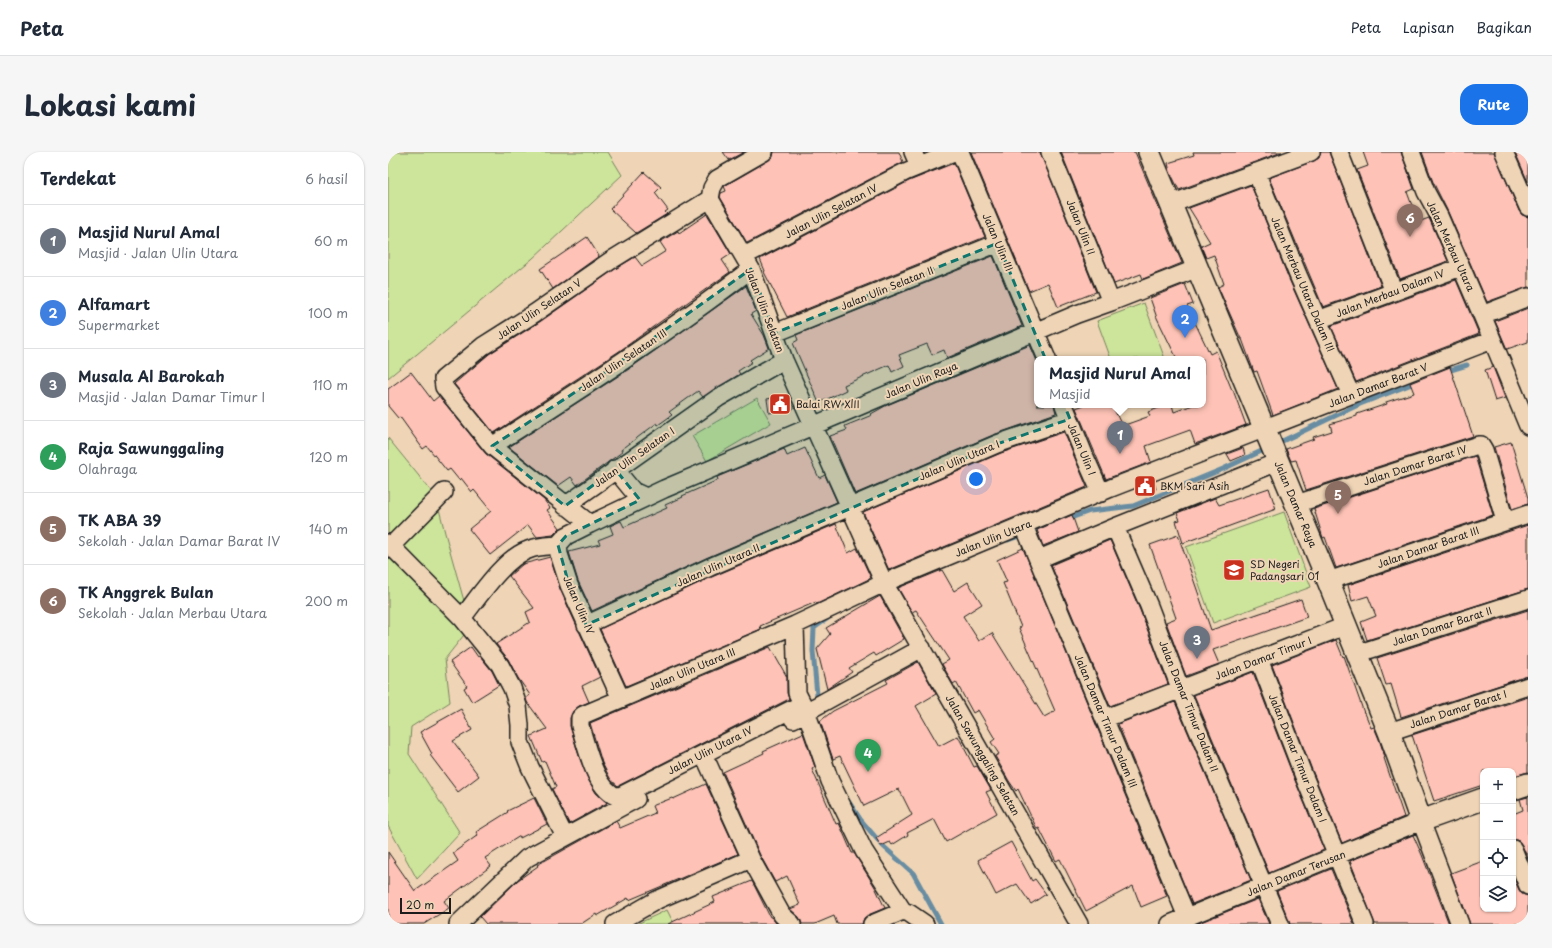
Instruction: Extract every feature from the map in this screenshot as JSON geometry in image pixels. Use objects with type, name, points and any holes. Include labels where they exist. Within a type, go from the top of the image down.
[{"type":"street","points":[[710,199],[712,188],[717,179],[764,152]]},
{"type":"street","name":"Jalan Ulin Selatan IV","points":[[747,262],[905,172],[916,159],[954,152]]},
{"type":"street","name":"Jalan Ulin III","points":[[960,152],[1036,331]]},
{"type":"street","name":"Jalan Ulin II","points":[[1050,152],[1111,302]]},
{"type":"street","name":"Jalan Damar Raya","points":[[1149,152],[1328,581],[1356,654],[1389,732],[1421,820]]},
{"type":"street","points":[[1171,204],[1311,152]]},
{"type":"street","points":[[1339,152],[1394,292]]},
{"type":"street","name":"Jalan Merbau Utara","points":[[1410,152],[1426,192],[1439,216],[1492,340],[1522,396],[1528,426]]},
{"type":"street","points":[[1504,152],[1528,207]]},
{"type":"street","name":"Jalan Merbau Utara Dalam III","points":[[1256,172],[1298,275],[1351,395]]},
{"type":"street","name":"Jalan Ulin Selatan","points":[[710,199],[747,262],[784,360],[814,425]]},
{"type":"street","name":"Jalan Ulin Selatan V","points":[[492,446],[444,387],[443,379],[483,346],[535,314],[610,261],[710,199]]},
{"type":"street","name":"Jalan Ulin Selatan II","points":[[775,333],[998,243]]},
{"type":"street","name":"Jalan Ulin Selatan III","points":[[492,446],[678,323],[747,262]]},
{"type":"street","name":"Jalan Merbau Dalam IV","points":[[1318,320],[1461,267]]},
{"type":"street","name":"Jalan Ulin Raya","points":[[590,524],[814,425],[1036,331],[1198,268]]},
{"type":"street","points":[[1482,315],[1528,297]]},
{"type":"street","points":[[1036,331],[1046,356]]},
{"type":"street","name":"Jalan Damar Barat V","points":[[1271,447],[1351,395],[1492,340]]},
{"type":"street","name":"Jalan Ulin Selatan I","points":[[565,506],[615,469],[718,398],[784,360]]},
{"type":"street","name":"Jalan Ulin I","points":[[1067,412],[1101,493]]},
{"type":"street","name":"Jalan Ulin Utara I","points":[[851,507],[1067,412]]},
{"type":"street","points":[[814,425],[886,587]]},
{"type":"street","name":"Jalan Damar Barat IV","points":[[1296,504],[1478,444],[1481,445],[1484,450],[1505,521]]},
{"type":"street","points":[[462,618],[504,567],[515,556],[529,549],[558,545],[566,536],[590,524],[565,506],[492,446]]},
{"type":"street","points":[[1039,559],[1115,527],[1271,447]]},
{"type":"street","name":"Jalan Ulin Utara","points":[[886,587],[1027,531],[1101,493],[1271,447]]},
{"type":"street","points":[[615,469],[633,492],[646,498]]},
{"type":"street","points":[[444,492],[390,544],[462,618],[500,666],[512,688],[518,706],[520,742],[530,767],[565,837]]},
{"type":"street","name":"Jalan Ulin Utara II","points":[[586,625],[710,567],[851,507]]},
{"type":"street","name":"Jalan Damar Barat III","points":[[1328,581],[1528,514]]},
{"type":"street","name":"Jalan Damar Timur Dalam II","points":[[1115,527],[1149,606],[1181,690],[1280,924]]},
{"type":"street","name":"Jalan Damar Timur Dalam III","points":[[1027,531],[1106,718],[1187,917]]},
{"type":"street","name":"Jalan Ulin IV","points":[[558,545],[559,554],[569,586],[621,699]]},
{"type":"street","name":"Jalan Ulin Utara III","points":[[618,797],[611,795],[597,778],[580,726],[580,718],[583,715],[886,587]]},
{"type":"street","name":"Jalan Sawunggaling Selatan","points":[[886,587],[1079,924]]},
{"type":"street","name":"Jalan Damar Barat II","points":[[1356,654],[1528,599]]},
{"type":"street","points":[[795,625],[797,692],[810,706],[830,781],[864,851],[903,911],[909,913],[925,924]]},
{"type":"street","name":"Jalan Damar Timur I","points":[[1106,718],[1345,626]]},
{"type":"street","points":[[458,924],[527,858],[670,777],[708,764],[810,706],[922,648]]},
{"type":"street","name":"Jalan Damar Timur Dalam I","points":[[1260,659],[1304,774],[1365,924]]},
{"type":"street","name":"Jalan Damar Barat I","points":[[1389,732],[1528,686]]},
{"type":"street","name":"Jalan Ulin Utara IV","points":[[618,797],[670,777],[810,706]]},
{"type":"street","points":[[708,764],[751,859],[782,915],[792,924]]},
{"type":"street","points":[[1516,788],[1528,784]]},
{"type":"street","points":[[1460,924],[1421,820],[1480,800]]},
{"type":"street","name":"Jalan Damar Terusan","points":[[1170,924],[1338,856],[1421,820]]},
{"type":"street","points":[[1516,856],[1527,882]]},
{"type":"street","points":[[615,924],[658,900],[751,859]]},
{"type":"street","points":[[872,924],[903,911]]},
{"type":"highlighted area","points":[[998,243],[1070,419],[997,444],[586,625],[569,585],[558,545],[566,536],[640,500],[615,469],[565,506],[492,446],[597,378],[751,269],[775,333]]},
{"type":"green space","points":[[388,152],[608,152],[622,175],[532,259],[388,378]]},
{"type":"green space","points":[[1144,303],[1164,356],[1110,356],[1097,321]]},
{"type":"green space","points":[[757,398],[771,423],[707,461],[692,436]]},
{"type":"green space","points":[[388,438],[436,497],[471,626],[445,659],[450,702],[411,727],[409,754],[460,833],[417,879],[388,826]]},
{"type":"green space","points":[[1284,512],[1311,587],[1213,623],[1186,547]]},
{"type":"green space","points":[[667,910],[674,924],[637,924]]},
{"type":"building","points":[[723,152],[744,152],[729,160]]},
{"type":"building","points":[[774,152],[899,152],[903,162],[747,243],[720,197],[721,193],[726,191],[724,186],[769,160],[773,157]]},
{"type":"building","points":[[971,152],[1040,152],[1096,292],[1058,307],[1048,283],[1029,291]]},
{"type":"building","points":[[1061,152],[1135,152],[1182,263],[1143,279],[1141,274],[1114,284]]},
{"type":"building","points":[[1193,152],[1282,152],[1179,190],[1170,172],[1168,163],[1194,155]]},
{"type":"building","points":[[1321,152],[1329,152],[1381,286],[1323,307],[1269,178],[1314,161],[1319,158]]},
{"type":"building","points":[[1363,152],[1401,152],[1414,189],[1407,192],[1418,222],[1429,218],[1448,261],[1400,279],[1357,170],[1368,166]]},
{"type":"building","points":[[1422,152],[1494,152],[1519,211],[1522,215],[1528,217],[1528,287],[1487,302],[1448,212],[1433,182]]},
{"type":"building","points":[[1515,152],[1528,152],[1528,182]]},
{"type":"building","points":[[954,163],[985,237],[787,317],[764,272],[765,271],[760,259],[909,181]]},
{"type":"building","points":[[644,172],[661,187],[655,193],[668,210],[665,212],[667,214],[636,233],[610,209]]},
{"type":"building","points":[[1251,185],[1289,279],[1338,389],[1273,415],[1257,371],[1254,372],[1242,339],[1218,287],[1224,284],[1214,255],[1206,258],[1201,246],[1210,242],[1189,208]]},
{"type":"building","points":[[707,214],[731,254],[722,260],[730,272],[618,352],[494,433],[454,384],[489,354],[541,321],[615,269],[635,257],[642,266],[666,251],[660,242],[678,231],[679,233]]},
{"type":"building","points":[[587,237],[599,256],[553,289],[540,269]]},
{"type":"building","points":[[993,256],[1022,326],[947,358],[944,350],[932,355],[927,344],[899,355],[904,366],[892,372],[889,365],[844,385],[846,390],[819,403],[793,343],[798,340],[796,335]]},
{"type":"building","points":[[1456,280],[1479,334],[1356,382],[1331,326]]},
{"type":"building","points":[[1185,284],[1193,304],[1187,306],[1210,354],[1216,351],[1246,425],[1195,444],[1190,430],[1146,446],[1151,462],[1106,479],[1076,408],[1113,408],[1122,426],[1150,416],[1148,412],[1159,408],[1173,408],[1174,412],[1185,408],[1206,408],[1206,356],[1176,356],[1157,318],[1150,298]]},
{"type":"building","points":[[746,286],[756,311],[751,314],[764,335],[769,348],[750,360],[752,362],[738,371],[740,374],[703,397],[698,391],[669,412],[672,415],[658,425],[657,423],[621,450],[622,452],[577,485],[571,477],[558,486],[509,447],[629,369]]},
{"type":"building","points":[[1528,308],[1528,342],[1507,349],[1495,321]]},
{"type":"building","points":[[1030,345],[1035,356],[1034,408],[1055,408],[1056,413],[993,435],[855,494],[830,436],[847,430],[845,426],[872,415],[871,414],[887,405]]},
{"type":"building","points":[[1450,367],[1473,436],[1306,490],[1296,460],[1291,461],[1286,449],[1314,439],[1313,437],[1332,431],[1330,424],[1357,416],[1357,414],[1387,404],[1386,402],[1414,393],[1410,383]]},
{"type":"building","points":[[1493,367],[1505,398],[1495,401],[1485,370]]},
{"type":"building","points":[[411,372],[433,401],[439,396],[486,454],[544,500],[550,508],[547,510],[560,528],[553,535],[537,537],[528,525],[490,555],[469,529],[491,511],[474,490],[472,492],[461,478],[459,480],[450,469],[447,471],[427,446],[423,449],[400,417],[398,418],[388,406],[388,389]]},
{"type":"building","name":"Balai RW XIII","points":[[789,395],[793,409],[769,413],[767,399]]},
{"type":"building","points":[[1064,432],[1087,487],[889,570],[863,512],[1001,453]]},
{"type":"building","points":[[1511,442],[1528,498],[1528,504],[1512,509],[1494,447]]},
{"type":"building","points":[[805,448],[819,478],[825,475],[837,502],[706,558],[592,611],[578,581],[569,552],[600,544],[598,540],[613,534],[610,526],[621,521],[624,527],[667,508],[665,505],[718,480],[717,477],[784,449],[787,456]]},
{"type":"building","points":[[1243,448],[1245,455],[1231,461],[1227,454]]},
{"type":"building","points":[[1475,456],[1493,515],[1336,568],[1325,537],[1323,538],[1314,509]]},
{"type":"building","points":[[1154,482],[1156,489],[1138,496],[1136,489]]},
{"type":"building","points":[[1269,488],[1276,509],[1183,543],[1176,521],[1180,520],[1177,513],[1215,498],[1219,505]]},
{"type":"building","points":[[1072,515],[1078,532],[1043,546],[1037,530]]},
{"type":"building","points":[[836,524],[848,553],[857,548],[871,578],[817,604],[816,602],[760,626],[761,629],[626,686],[600,629],[714,576]]},
{"type":"building","points":[[1528,525],[1528,589],[1367,640],[1361,622],[1376,616],[1368,596],[1352,601],[1348,585]]},
{"type":"building","points":[[1178,535],[1211,630],[1301,599],[1307,617],[1213,650],[1219,664],[1186,676],[1166,622],[1176,618],[1150,545]]},
{"type":"building","points":[[1110,540],[1140,610],[1168,684],[1110,706],[1051,565]]},
{"type":"building","points":[[1023,548],[1167,896],[1141,907],[1133,886],[1086,911],[1060,859],[1056,861],[1039,828],[1037,829],[1018,789],[1016,791],[995,756],[999,754],[991,742],[995,739],[978,710],[973,713],[956,682],[953,684],[942,664],[949,660],[916,610],[912,612],[898,588],[942,570],[954,591],[968,582],[982,604],[963,616],[979,641],[992,633],[1044,717],[1055,711],[1019,628],[1021,627],[1003,583],[1007,582],[997,560]]},
{"type":"building","points":[[550,557],[560,589],[600,677],[582,686],[589,702],[579,706],[573,711],[570,718],[570,726],[580,759],[589,781],[596,793],[607,803],[569,824],[552,789],[556,787],[545,761],[542,762],[531,736],[547,729],[527,702],[526,698],[530,695],[518,678],[508,659],[496,644],[530,622],[526,612],[534,608],[509,576],[523,564]]},
{"type":"building","points":[[880,596],[904,639],[876,656],[874,653],[849,668],[852,672],[827,689],[817,649],[830,634],[826,628]]},
{"type":"building","points":[[1528,610],[1528,676],[1401,717],[1391,684],[1386,685],[1377,658]]},
{"type":"building","points":[[1336,640],[1343,657],[1344,656],[1364,713],[1371,728],[1374,727],[1379,739],[1404,817],[1342,843],[1312,770],[1272,665]]},
{"type":"building","points":[[471,647],[478,657],[480,656],[492,671],[499,685],[472,702],[464,688],[467,686],[450,662]]},
{"type":"building","points":[[770,647],[787,677],[787,693],[789,699],[618,786],[611,780],[602,763],[590,723]]},
{"type":"building","points":[[918,662],[936,694],[916,706],[939,746],[958,736],[974,767],[977,766],[991,790],[986,792],[997,813],[946,842],[934,819],[907,833],[908,835],[892,845],[890,842],[881,846],[876,838],[912,815],[899,789],[864,806],[840,756],[833,759],[820,721],[833,711],[888,683],[886,680]]},
{"type":"building","points":[[1253,672],[1324,850],[1269,873],[1194,695]]},
{"type":"building","points":[[1528,697],[1528,772],[1516,775],[1516,768],[1480,768],[1480,786],[1434,801],[1412,735]]},
{"type":"building","points":[[1175,702],[1251,880],[1192,904],[1118,724]]},
{"type":"building","points":[[461,709],[472,730],[453,741],[479,776],[458,792],[430,755],[432,754],[420,732]]},
{"type":"building","points":[[803,733],[815,767],[812,769],[836,824],[839,823],[852,853],[854,853],[875,887],[885,908],[868,915],[864,918],[862,924],[837,924],[834,916],[815,924],[802,924],[799,917],[790,909],[800,905],[787,876],[775,882],[760,855],[723,772],[764,753],[763,751]]},
{"type":"building","points":[[706,784],[738,854],[629,900],[628,898],[597,916],[596,914],[581,924],[486,924],[480,917],[518,880],[538,866],[537,865],[616,821],[620,828],[655,813],[652,806],[672,798],[673,799]]},
{"type":"building","points":[[1528,797],[1528,859],[1522,845],[1516,840],[1516,813],[1523,810],[1520,799]]},
{"type":"building","points":[[534,798],[547,824],[520,838],[520,836],[485,858],[491,866],[444,901],[449,908],[424,924],[388,924],[388,852],[415,891],[458,861],[453,853],[478,835],[476,832],[508,812],[507,811]]},
{"type":"building","points":[[1413,835],[1449,924],[1375,924],[1350,861]]},
{"type":"building","points":[[1011,842],[1032,881],[1035,879],[1046,894],[1031,904],[1017,884],[996,895],[978,860]]},
{"type":"building","points":[[1480,862],[1480,912],[1516,912],[1516,883],[1522,894],[1528,896],[1528,924],[1470,924],[1451,873]]},
{"type":"building","points":[[1331,869],[1354,924],[1290,924],[1277,891]]},
{"type":"building","points":[[752,881],[770,917],[777,924],[668,924],[715,902],[713,897]]},
{"type":"building","points":[[1258,899],[1269,924],[1196,924]]},
{"type":"waterway","points":[[1444,372],[1467,365]]},
{"type":"waterway","points":[[1276,444],[1360,404],[1417,382]]},
{"type":"waterway","points":[[1068,519],[1090,511],[1133,506],[1223,469],[1268,448]]},
{"type":"waterway","points":[[1008,540],[1055,523]]},
{"type":"waterway","points":[[816,702],[817,695],[813,651],[814,628],[828,618]]},
{"type":"waterway","points":[[848,801],[860,819],[883,846],[913,873],[941,924]]},
{"type":"place","name":"TK Anggrek Bulan","points":[[1410,237]]},
{"type":"place","name":"Alfamart","points":[[1185,338]]},
{"type":"place","name":"Balai RW XIII","points":[[780,404]]},
{"type":"place","name":"Masjid Nurul Amal","points":[[1120,454]]},
{"type":"place","name":"BKM Sari Asih","points":[[1145,486]]},
{"type":"place","name":"TK ABA 39","points":[[1338,514]]},
{"type":"place","name":"SD Negeri Padangsari 01","points":[[1234,570]]},
{"type":"place","name":"Musala Al Barokah","points":[[1197,659]]},
{"type":"place","name":"Raja Sawunggaling","points":[[868,772]]}]
